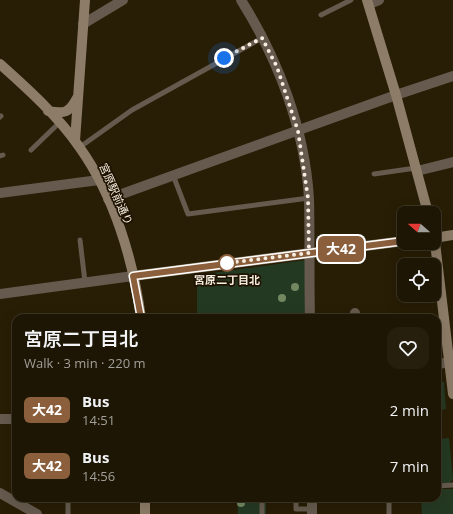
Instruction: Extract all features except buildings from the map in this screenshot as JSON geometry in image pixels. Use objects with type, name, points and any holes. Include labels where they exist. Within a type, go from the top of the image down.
[{"type":"street","points":[[77,144],[78,97],[85,0]]},
{"type":"street","points":[[83,24],[123,0]]},
{"type":"street","points":[[241,0],[277,67],[298,131],[308,198],[310,314]]},
{"type":"street","points":[[379,0],[368,2],[396,95],[426,206]]},
{"type":"street","name":"宮原駅前通り","points":[[0,64],[48,111],[77,144],[99,180],[121,234],[133,276],[140,314]]},
{"type":"street","points":[[108,199],[396,95],[453,76]]},
{"type":"street","points":[[48,111],[58,113],[65,112],[72,107],[78,97]]},
{"type":"street","points":[[417,170],[453,162]]},
{"type":"street","points":[[0,193],[99,180]]},
{"type":"street","points":[[441,236],[453,235]]},
{"type":"street","points":[[0,294],[397,242]]},
{"type":"street","points":[[436,250],[451,362],[453,394]]},
{"type":"street","points":[[441,363],[451,362]]},
{"type":"street","points":[[0,419],[12,419]]},
{"type":"street","points":[[0,493],[12,500]]},
{"type":"street","points":[[16,502],[37,514]]},
{"type":"street","points":[[145,502],[145,514]]},
{"type":"lane","points":[[321,15],[351,0]]},
{"type":"lane","points":[[77,144],[132,110],[262,38]]},
{"type":"lane","points":[[32,150],[59,123]]},
{"type":"lane","points":[[374,174],[417,170]]},
{"type":"lane","points":[[173,175],[188,214],[308,198]]},
{"type":"lane","points":[[80,240],[85,282]]},
{"type":"lane","points":[[441,486],[453,485]]},
{"type":"lane","points":[[68,502],[68,514]]},
{"type":"lane","points":[[262,502],[262,514]]},
{"type":"lane","points":[[296,502],[296,509],[312,512]]},
{"type":"lane","points":[[389,502],[389,514]]},
{"type":"green space","points":[[306,260],[305,314],[197,314],[197,275]]},
{"type":"green space","points":[[441,382],[444,382],[446,409],[441,410]]},
{"type":"green space","points":[[449,438],[453,479],[450,483],[441,483],[441,439]]},
{"type":"green space","points":[[441,489],[453,489],[453,514],[422,514],[421,502],[441,502]]},
{"type":"green space","points":[[237,502],[266,502],[266,514],[238,514]]},
{"type":"bus line","name":"大42","points":[[141,314],[133,276],[397,242]]},
{"type":"place","name":"宮原二丁目北","points":[[227,263]]},
{"type":"route","points":[[224,58],[262,38],[277,67],[298,131],[305,168],[308,198],[309,239],[309,253],[227,263]]}]
